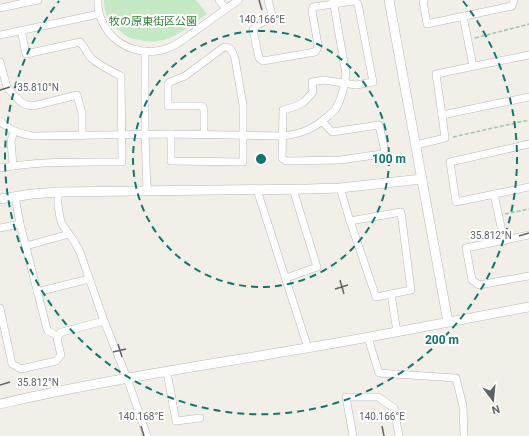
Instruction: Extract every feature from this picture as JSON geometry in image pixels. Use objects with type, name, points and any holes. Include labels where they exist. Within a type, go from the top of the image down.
[{"type":"street","points":[[0,8],[38,0]]},
{"type":"street","points":[[98,0],[97,6],[105,28],[116,40],[128,48],[154,52],[174,46],[239,0]]},
{"type":"street","points":[[219,0],[226,9]]},
{"type":"street","points":[[268,0],[273,18],[261,23],[253,30],[259,58],[263,61],[315,52],[318,49],[312,11],[314,7],[333,2],[354,0],[358,4],[373,82],[356,85],[323,80],[312,82],[313,92],[304,102],[283,110],[282,158],[286,161],[340,160],[382,154],[385,151],[379,125],[332,132],[322,121]]},
{"type":"street","points":[[389,0],[448,322]]},
{"type":"street","points":[[424,0],[427,24],[512,6],[514,0]]},
{"type":"street","points":[[0,121],[14,131],[32,136],[204,134],[282,136],[294,135],[303,132],[314,127],[334,110],[341,96],[344,83],[346,74],[333,2]]},
{"type":"street","points":[[0,35],[99,14]]},
{"type":"street","points":[[463,16],[473,66]]},
{"type":"street","points":[[0,168],[61,162],[122,162],[122,76],[107,70],[98,63],[91,57],[80,42],[26,54],[21,30]]},
{"type":"street","points":[[171,134],[171,161],[243,162],[243,105],[234,54],[227,46],[185,76],[168,84],[168,106],[203,107],[204,134]]},
{"type":"street","points":[[145,51],[147,191]]},
{"type":"street","points":[[416,145],[445,138],[436,74],[529,55]]},
{"type":"street","points":[[0,62],[8,87],[15,97],[27,105],[33,106],[77,95],[82,113],[82,136]]},
{"type":"street","points":[[442,116],[529,97]]},
{"type":"street","points":[[14,131],[11,141],[14,166]]},
{"type":"street","points":[[529,144],[450,162],[456,202],[529,188]]},
{"type":"street","points":[[0,198],[58,192],[340,188],[422,179]]},
{"type":"street","points":[[340,188],[350,222],[376,297],[411,290],[401,212],[350,222]]},
{"type":"street","points":[[286,278],[317,267],[293,189]]},
{"type":"street","points":[[257,190],[308,348]]},
{"type":"street","points":[[58,192],[58,205],[62,224],[80,252],[147,436]]},
{"type":"street","points":[[494,194],[504,241]]},
{"type":"street","points":[[15,196],[20,224],[47,329],[58,336]]},
{"type":"street","points":[[0,228],[20,224]]},
{"type":"street","points":[[26,246],[69,234]]},
{"type":"street","points":[[529,235],[466,248],[472,280],[480,285],[529,276]]},
{"type":"street","points":[[37,292],[89,279]]},
{"type":"street","points":[[391,294],[397,332]]},
{"type":"street","points":[[0,404],[126,378],[368,338],[529,307]]},
{"type":"street","points":[[0,308],[12,364],[21,369],[56,361],[61,355],[57,339],[62,332],[104,321]]},
{"type":"street","points":[[368,338],[379,373],[456,378],[463,406],[464,436]]},
{"type":"street","points":[[167,372],[176,421],[200,418]]},
{"type":"street","points":[[353,436],[346,396],[378,397],[394,408],[399,436]]},
{"type":"path","points":[[468,40],[529,24]]},
{"type":"path","points":[[445,138],[529,120]]},
{"type":"path","points":[[499,215],[529,208]]},
{"type":"green space","name":"牧の原東街区公園","points":[[104,0],[196,0],[207,14],[168,39],[150,41],[134,39],[129,38],[107,17]]}]
